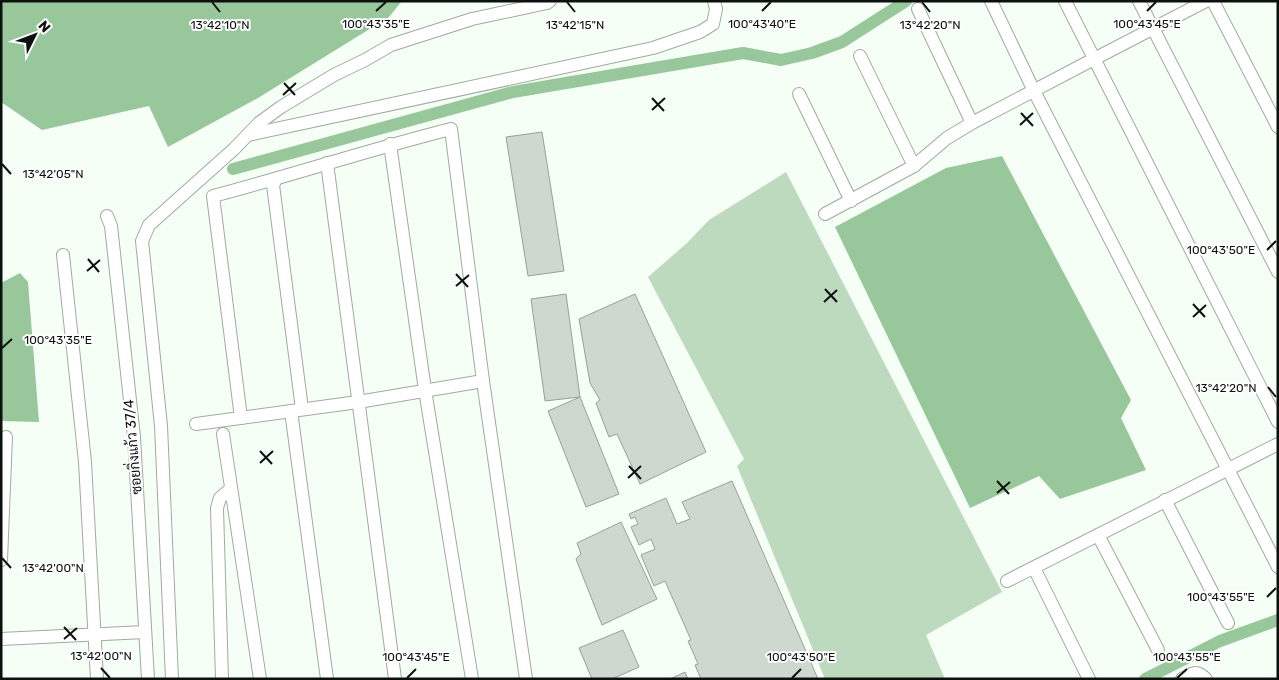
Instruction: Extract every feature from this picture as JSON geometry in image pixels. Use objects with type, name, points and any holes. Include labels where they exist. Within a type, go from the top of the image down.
[{"type":"street","points":[[172,679],[161,426],[142,240],[149,225],[259,123],[334,75],[391,45],[472,19],[550,1]]},
{"type":"street","points":[[248,135],[653,48],[700,32],[712,24],[716,9],[714,1]]},
{"type":"street","points":[[992,1],[1034,91],[1278,567]]},
{"type":"street","points":[[1065,1],[1278,422]]},
{"type":"street","points":[[1139,1],[1278,272]]},
{"type":"street","points":[[825,214],[914,166],[947,138],[972,123],[1206,1]]},
{"type":"street","points":[[1213,1],[1278,127]]},
{"type":"street","points":[[918,9],[972,123]]},
{"type":"street","points":[[860,56],[914,166]]},
{"type":"street","points":[[799,94],[851,201]]},
{"type":"street","points":[[241,418],[213,196],[451,128],[483,381],[526,679]]},
{"type":"street","points":[[390,144],[425,390],[472,679]]},
{"type":"street","points":[[327,163],[395,679]]},
{"type":"street","points":[[276,179],[273,185],[327,679]]},
{"type":"street","name":"ซอยกิ่งแก้ว 37/4","points":[[108,216],[134,438],[148,679]]},
{"type":"street","points":[[63,255],[85,462],[97,679]]},
{"type":"street","points":[[196,424],[358,402],[483,381]]},
{"type":"street","points":[[222,434],[260,679]]},
{"type":"street","points":[[1,560],[6,437]]},
{"type":"street","points":[[1007,581],[1278,444]]},
{"type":"street","points":[[222,679],[216,508],[220,498],[231,489]]},
{"type":"street","points":[[1166,500],[1228,623]]},
{"type":"street","points":[[1098,536],[1158,650]]},
{"type":"street","points":[[1034,568],[1089,679]]},
{"type":"street","points":[[1,640],[145,632]]},
{"type":"street","points":[[1182,679],[1194,673],[1199,673],[1206,679]]},
{"type":"shaded area","points":[[1,1],[402,1],[389,17],[258,98],[168,147],[149,106],[42,130],[1,102]]},
{"type":"shaded area","points":[[1002,156],[1131,400],[1121,418],[1146,470],[1060,499],[1039,476],[970,508],[835,227],[946,168]]},
{"type":"shaded area","points":[[786,172],[1002,592],[926,635],[945,679],[825,679],[737,466],[744,459],[648,277],[687,243],[709,220]]},
{"type":"shaded area","points":[[20,273],[28,282],[39,422],[1,421],[1,283]]},
{"type":"building","points":[[542,132],[564,271],[528,276],[506,137]]},
{"type":"building","points":[[566,294],[580,397],[545,401],[531,299]]},
{"type":"building","points":[[635,294],[706,452],[640,484],[617,434],[609,437],[596,403],[600,400],[590,383],[579,319]]},
{"type":"building","points":[[580,397],[619,494],[586,507],[548,411]]},
{"type":"building","points":[[732,481],[818,679],[701,679],[695,665],[698,664],[688,641],[691,640],[665,581],[654,586],[641,555],[655,549],[651,539],[639,545],[631,527],[638,524],[635,517],[631,519],[629,514],[666,498],[677,524],[690,519],[682,502]]},
{"type":"building","points":[[621,522],[657,599],[602,625],[576,559],[581,554],[577,543]]},
{"type":"building","points":[[623,630],[639,667],[612,679],[592,679],[579,648]]},
{"type":"building","points":[[685,672],[688,679],[670,679]]},
{"type":"waterway","points":[[233,169],[513,92],[743,53],[781,60],[812,53],[842,42],[906,1]]},
{"type":"waterway","points":[[1145,679],[1220,641],[1278,620]]}]
